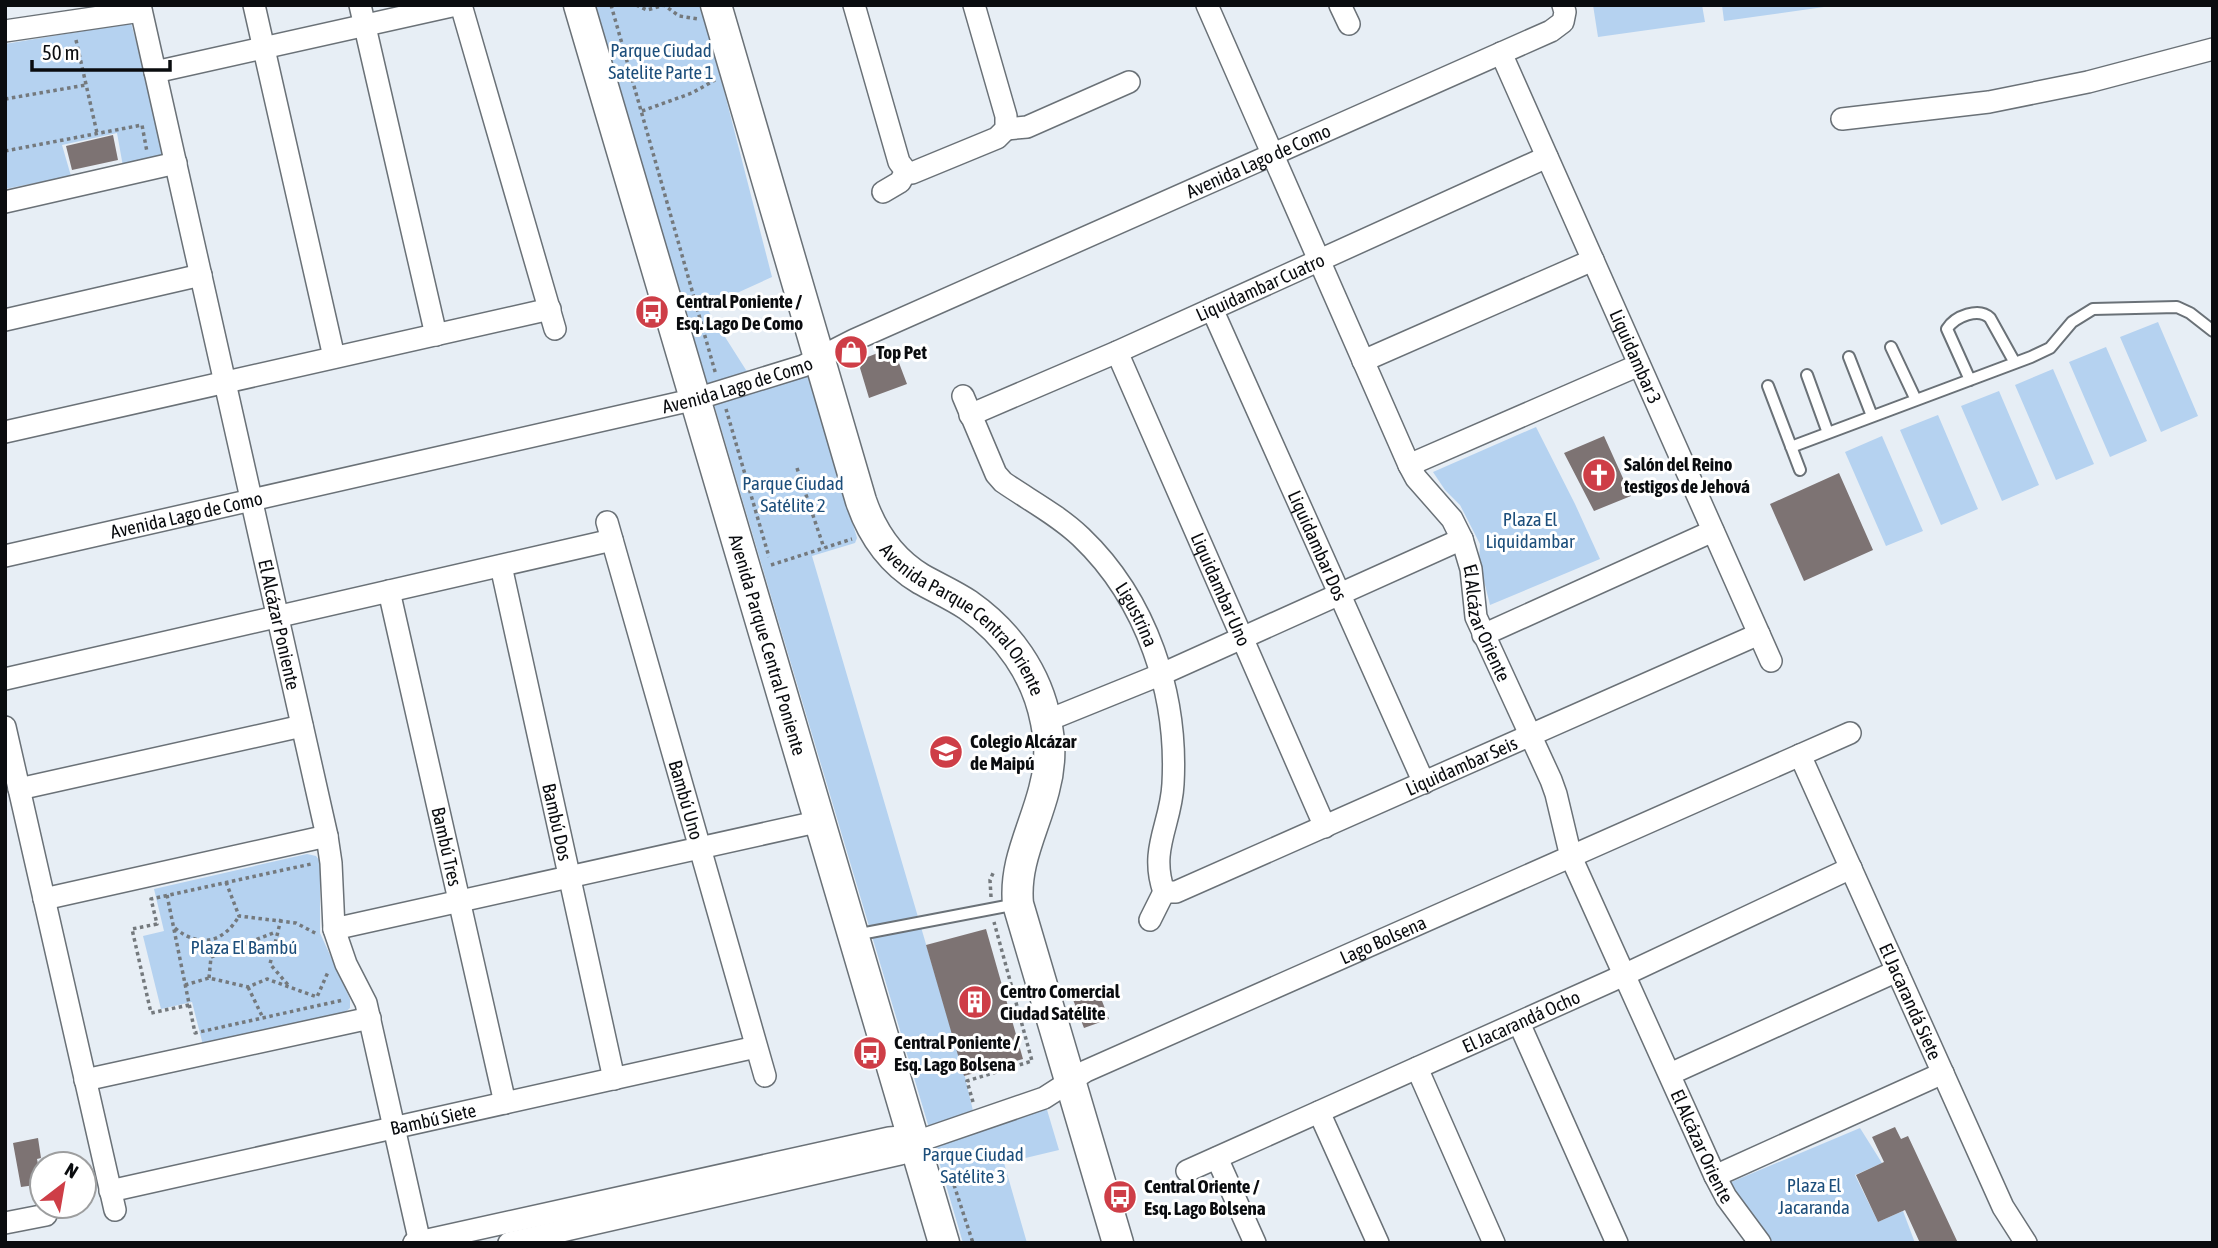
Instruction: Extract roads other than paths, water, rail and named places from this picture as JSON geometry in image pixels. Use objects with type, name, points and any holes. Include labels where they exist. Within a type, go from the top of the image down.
[{"type":"street","points":[[254,5],[334,357]]},
{"type":"street","points":[[5,432],[436,334],[552,319],[459,5],[362,15],[263,48],[155,72]]},
{"type":"street","name":"Avenida Parque Central Poniente","points":[[579,5],[944,1243]]},
{"type":"street","points":[[854,5],[899,162],[906,171],[917,172],[997,138],[1006,129],[1027,127],[1129,82]]},
{"type":"street","points":[[974,5],[1006,116],[1006,129]]},
{"type":"street","name":"El Alcázar Oriente","points":[[1207,5],[1409,465],[1416,478],[1452,519],[1462,539],[1471,569],[1476,617],[1556,794],[1571,857],[1715,1176],[1726,1197],[1760,1243]]},
{"type":"street","name":"Avenida Lago de Como","points":[[5,556],[696,399],[803,366],[1560,26],[1565,18],[1563,5]]},
{"type":"street","points":[[5,31],[141,8]]},
{"type":"street","name":"El Alcázar Poniente","points":[[141,8],[327,836],[331,863],[322,932],[339,947],[360,988],[370,1018],[418,1242]]},
{"type":"street","name":"Avenida Parque Central Oriente","points":[[709,12],[820,358],[861,500],[872,527],[888,550],[909,570],[966,604],[999,631],[1030,674],[1046,721],[1048,769],[1045,790],[1021,861],[1017,886],[1005,906],[1070,1081],[1118,1243]]},
{"type":"street","points":[[362,15],[436,334]]},
{"type":"street","points":[[1842,119],[1989,102],[2088,82],[2213,49]]},
{"type":"street","name":"Liquidambar 3","points":[[1501,53],[1771,661]]},
{"type":"street","name":"Liquidambar Cuatro","points":[[967,405],[1116,352],[1547,157]]},
{"type":"street","points":[[5,202],[176,163]]},
{"type":"street","points":[[883,192],[900,182],[906,171]]},
{"type":"street","points":[[1363,361],[1593,261]]},
{"type":"street","points":[[5,320],[201,275]]},
{"type":"street","name":"Liquidambar Dos","points":[[1212,309],[1424,783]]},
{"type":"street","name":"Liquidambar Uno","points":[[1116,352],[1325,827]]},
{"type":"street","points":[[1409,465],[1639,365]]},
{"type":"street","name":"Ligustrina","points":[[967,405],[996,474],[1071,528],[1113,573],[1139,616],[1162,674],[1171,725],[1174,760],[1171,805],[1157,861],[1164,892]]},
{"type":"street","name":"Bambú Uno","points":[[501,566],[609,531],[765,1076]]},
{"type":"street","points":[[1483,635],[1713,531]]},
{"type":"street","points":[[1046,721],[1162,674],[1462,539]]},
{"type":"street","points":[[5,679],[501,566]]},
{"type":"street","name":"Bambú Dos","points":[[501,566],[614,1079]]},
{"type":"street","name":"Bambú Tres","points":[[389,591],[505,1103]]},
{"type":"street","name":"Liquidambar Seis","points":[[1164,892],[1176,892],[1759,634]]},
{"type":"street","points":[[19,789],[302,726]]},
{"type":"street","points":[[5,727],[85,1080],[370,1018]]},
{"type":"street","name":"Lago Bolsena","points":[[509,1243],[671,1196],[889,1138],[901,1137],[916,1142],[1044,1098],[1086,1070],[1850,733]]},
{"type":"street","name":"El Jacarandá Siete","points":[[1800,755],[2003,1207],[2026,1243]]},
{"type":"street","points":[[322,932],[821,821]]},
{"type":"street","points":[[44,899],[327,836]]},
{"type":"street","name":"El Jacarandá Ocho","points":[[1187,1171],[1519,1023],[1851,868]]},
{"type":"street","points":[[1150,920],[1164,892]]},
{"type":"street","points":[[1670,1074],[1897,971]]},
{"type":"street","points":[[1519,1023],[1617,1243]]},
{"type":"street","name":"Bambú Siete","points":[[85,1080],[112,1201],[394,1128],[756,1047]]},
{"type":"street","points":[[1417,1068],[1494,1243]]},
{"type":"street","points":[[1715,1176],[1943,1073]]},
{"type":"street","points":[[1319,1112],[1378,1243]]},
{"type":"street","points":[[1217,1157],[1255,1243]]},
{"type":"street","name":"Lago Bolsena","points":[[418,1242],[671,1196]]},
{"type":"street","points":[[5,1223],[28,1219]]},
{"type":"lane","points":[[1791,447],[2050,348],[2072,322],[2093,309],[2177,307],[2190,313],[2213,331]]},
{"type":"lane","points":[[1970,380],[1947,329],[1950,324],[1977,311],[1990,318],[2015,363]]},
{"type":"lane","points":[[1891,347],[1916,400]]},
{"type":"lane","points":[[1849,357],[1872,416]]},
{"type":"lane","points":[[1807,375],[1828,433]]},
{"type":"lane","points":[[1768,386],[1800,470]]},
{"type":"lane","points":[[855,935],[1005,906]]},
{"type":"place","name":"Central Poniente / Esq. Lago De Como","points":[[652,312]]},
{"type":"place","name":"Top Pet","points":[[851,352]]},
{"type":"place","name":"Salón del Reino testigos de Jehová","points":[[1599,475]]},
{"type":"place","name":"Colegio Alcázar de Maipú","points":[[946,752]]},
{"type":"place","name":"Centro Comercial Ciudad Satélite","points":[[975,1002]]},
{"type":"place","name":"Central Poniente / Esq. Lago Bolsena","points":[[870,1053]]},
{"type":"place","name":"Central Oriente / Esq. Lago Bolsena","points":[[1120,1197]]},
{"type":"park label","name":"Parque Ciudad Satelite Parte 1","points":[[661,61]]},
{"type":"park label","name":"Parque Ciudad Satélite 2","points":[[793,494]]},
{"type":"park label","name":"Plaza El Liquidambar","points":[[1530,530]]},
{"type":"park label","name":"Plaza El Bambú","points":[[244,947]]},
{"type":"park label","name":"Parque Ciudad Satélite 3","points":[[973,1165]]},
{"type":"park label","name":"Plaza El Jacaranda","points":[[1814,1196]]}]
